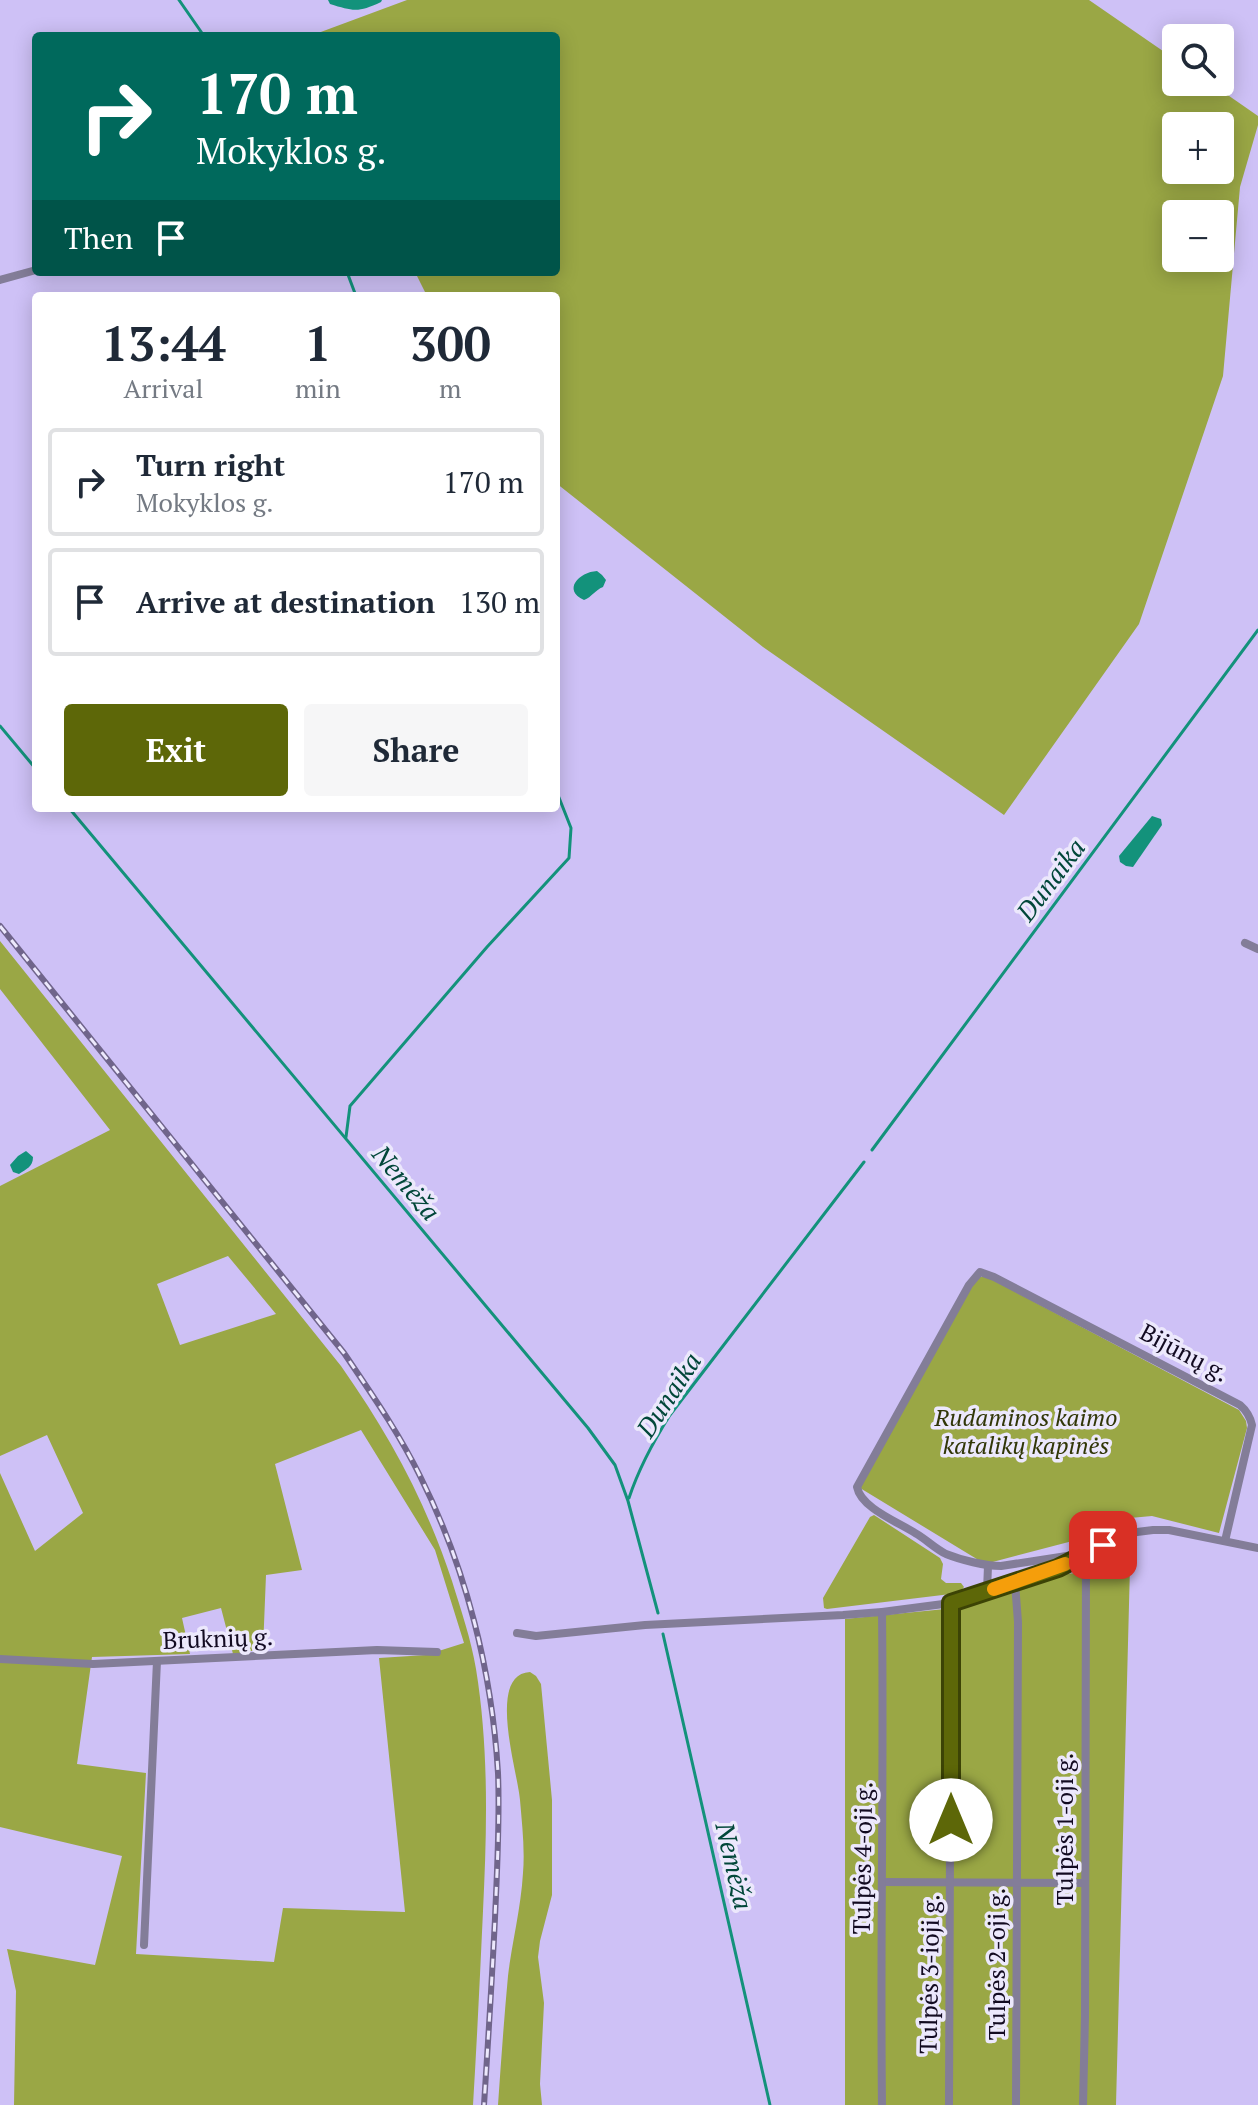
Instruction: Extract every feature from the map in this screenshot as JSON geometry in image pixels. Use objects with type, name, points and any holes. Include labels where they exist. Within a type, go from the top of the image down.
[{"type":"street","points":[[0,280],[32,271]]},
{"type":"street","points":[[1245,943],[1258,949]]},
{"type":"street","name":"Bijūnų g.","points":[[988,1566],[936,1549],[918,1534],[876,1511],[857,1493],[857,1487],[969,1285],[980,1272],[1247,1410],[1252,1425],[1225,1541]]},
{"type":"street","points":[[517,1633],[536,1636],[645,1625],[882,1612],[951,1603],[1058,1568],[1129,1534],[1153,1530],[1169,1530],[1258,1548]]},
{"type":"street","points":[[987,1591],[988,1566],[1086,1553]]},
{"type":"street","name":"Tulpės 1-oji g.","points":[[1083,2105],[1086,1553]]},
{"type":"street","name":"Tulpės 2-oji g.","points":[[1015,1583],[1018,1622],[1016,2105]]},
{"type":"street","name":"Tulpės 3-ioji g.","points":[[949,2105],[951,1603]]},
{"type":"street","name":"Tulpės 4-oji g.","points":[[882,1612],[882,2105]]},
{"type":"street","name":"Bruknių g.","points":[[0,1659],[93,1664],[377,1650],[437,1652]]},
{"type":"street","points":[[144,1945],[157,1661]]},
{"type":"street","points":[[883,1882],[1085,1883]]},
{"type":"green space","points":[[407,0],[1089,0],[1162,50],[1162,96],[1229,96],[1258,116],[1240,187],[1234,254],[1234,200],[1162,200],[1162,272],[1232,272],[1223,376],[1139,624],[1004,815],[763,647],[560,486],[560,292],[425,292],[417,276],[560,276],[560,32],[321,32]]},
{"type":"green space","points":[[0,941],[341,1366],[391,1443],[430,1523],[469,1636],[483,1729],[485,1850],[473,2105],[14,2105],[16,1991],[7,1949],[95,1965],[122,1856],[0,1827],[0,1473],[35,1551],[83,1513],[47,1435],[0,1456],[0,1186],[110,1130],[0,989]],"holes":[[[228,1256],[276,1314],[180,1345],[157,1284]],[[361,1430],[435,1550],[464,1643],[426,1655],[379,1658],[405,1912],[283,1908],[274,1962],[136,1954],[146,1773],[77,1764],[92,1657],[190,1654],[182,1618],[221,1608],[233,1654],[263,1649],[266,1575],[302,1570],[275,1464]]]},
{"type":"green space","name":"Rudaminos kaimo katalikų kapinės","points":[[980,1277],[987,1277],[1239,1410],[1247,1428],[1219,1533],[1152,1516],[1119,1519],[1106,1521],[1084,1538],[985,1564],[860,1488],[974,1282]]},
{"type":"green space","points":[[874,1515],[940,1558],[943,1564],[941,1579],[946,1583],[961,1583],[964,1587],[959,1593],[824,1608],[823,1598]]},
{"type":"green space","points":[[1130,1566],[1116,2105],[845,2105],[845,1619],[955,1608],[1051,1576]]},
{"type":"green space","points":[[530,1672],[541,1684],[552,1800],[552,1895],[538,1957],[544,2003],[540,2084],[542,2105],[498,2105],[508,1976],[524,1864],[520,1800],[507,1706],[510,1689],[517,1677]]},
{"type":"shaded area","points":[[328,0],[382,0],[356,10],[330,4]]},
{"type":"shaded area","points":[[597,571],[606,580],[603,587],[584,600],[574,591],[576,582],[584,575]]},
{"type":"shaded area","points":[[1152,816],[1161,819],[1162,825],[1133,867],[1126,866],[1120,862],[1119,856]]},
{"type":"shaded area","points":[[26,1151],[33,1157],[30,1165],[19,1174],[13,1172],[10,1165]]},
{"type":"waterway","points":[[179,0],[201,32]]},
{"type":"waterway","points":[[348,276],[354,292]]},
{"type":"waterway","name":"Dunaika","points":[[872,1150],[1258,630]]},
{"type":"waterway","name":"Nemėža","points":[[0,726],[32,764]]},
{"type":"waterway","points":[[346,1137],[350,1106],[487,947],[569,858],[571,828],[560,800]]},
{"type":"waterway","name":"Nemėža","points":[[72,812],[588,1428],[615,1465],[628,1501],[658,1613]]},
{"type":"waterway","name":"Dunaika","points":[[629,1498],[647,1455],[670,1415],[864,1162]]},
{"type":"waterway","name":"Nemėža","points":[[663,1634],[770,2105]]},
{"type":"railway","points":[[0,926],[344,1353],[403,1444],[451,1547],[483,1658],[498,1773],[497,1882],[484,2105]]},
{"type":"slow traffic","points":[[994,1589],[1065,1564]]},
{"type":"route","points":[[951,1820],[951,1603],[1058,1568],[1103,1545]]}]
